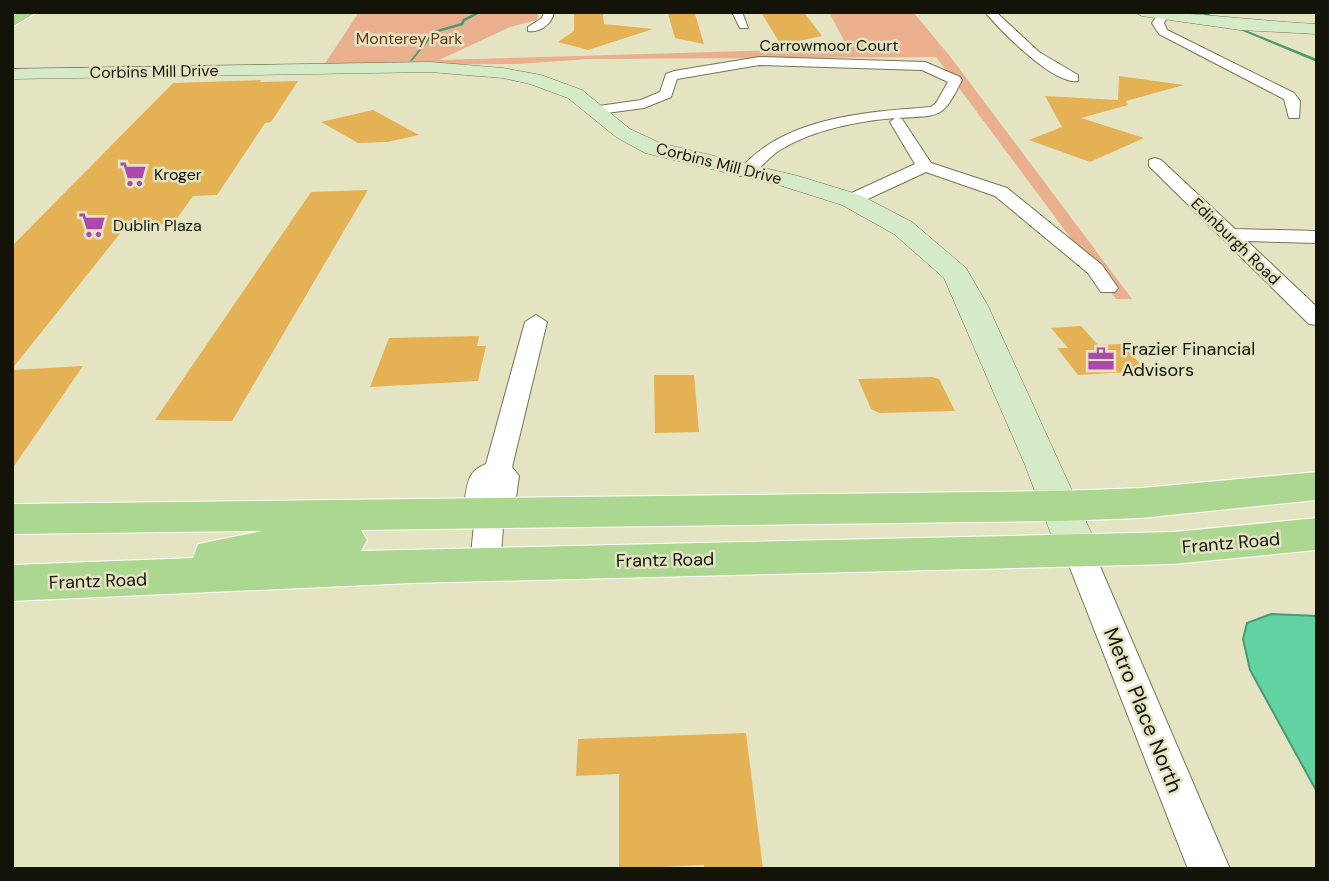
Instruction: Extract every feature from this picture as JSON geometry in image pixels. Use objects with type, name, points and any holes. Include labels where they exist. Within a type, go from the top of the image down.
[{"type":"main road","points":[[12,22],[29,12]]},
{"type":"main road","points":[[12,519],[1060,506],[1141,503],[1317,486]]},
{"type":"main road","points":[[1078,550],[1111,531],[1241,512],[1262,493]]},
{"type":"main road","points":[[756,557],[846,535],[1015,524],[1060,506]]},
{"type":"main road","points":[[485,564],[528,533],[756,523],[834,510]]},
{"type":"main road","points":[[92,582],[280,544],[457,532],[490,514]]},
{"type":"main road","name":"Frantz Road","points":[[18,586],[485,564],[1173,548],[1317,534]]},
{"type":"street","points":[[532,29],[547,20],[549,12]]},
{"type":"street","points":[[737,12],[744,26]]},
{"type":"street","points":[[990,12],[1035,55],[1073,78]]},
{"type":"street","points":[[1142,12],[1240,25],[1317,29]]},
{"type":"street","points":[[1164,15],[1158,23],[1163,32],[1289,96],[1293,101],[1294,116]]},
{"type":"street","name":"Carrowmoor Court","points":[[599,110],[644,104],[666,94],[671,78],[679,74],[759,61],[895,62],[925,66],[956,80],[942,106],[934,111],[865,116],[803,134],[774,147],[746,172]]},
{"type":"street","name":"Corbins Mill Drive","points":[[12,74],[469,69],[521,75],[575,94],[599,110],[624,133],[653,148],[790,181],[851,200],[903,228],[956,274],[977,314],[1078,550]]},
{"type":"street","points":[[897,122],[925,166],[1000,192],[1095,269],[1108,288]]},
{"type":"street","name":"Edinburgh Road","points":[[1156,163],[1317,319]]},
{"type":"street","points":[[851,200],[925,166]]},
{"type":"street","points":[[1231,235],[1317,237]]},
{"type":"street","points":[[485,564],[490,514],[502,498],[505,476],[498,469],[536,322]]},
{"type":"street","name":"Metro Place North","points":[[1078,550],[1209,869]]},
{"type":"green space","name":"Monterey Park","points":[[359,12],[539,12],[537,20],[510,27],[439,60],[848,48],[829,12],[913,12],[949,55],[1132,299],[1116,299],[936,57],[589,59],[518,64],[324,65]]},
{"type":"shaded area","points":[[1271,614],[1317,616],[1317,792],[1250,670],[1243,639],[1247,623]]},
{"type":"building","points":[[761,12],[800,12],[806,15],[822,36],[781,45]]},
{"type":"building","points":[[574,14],[603,14],[604,24],[653,29],[588,50],[558,42],[574,31]]},
{"type":"building","points":[[668,14],[695,14],[704,44],[675,38]]},
{"type":"building","points":[[1119,76],[1184,85],[1126,101],[1128,105],[1081,118],[1144,138],[1090,162],[1029,140],[1062,127],[1045,96],[1118,100]]},
{"type":"building","name":"Dublin Plaza","points":[[261,80],[260,82],[298,81],[271,122],[265,123],[217,195],[193,196],[173,224],[126,226],[12,369],[12,246],[173,83]]},
{"type":"building","points":[[373,110],[419,135],[387,142],[358,143],[321,122]]},
{"type":"building","points":[[368,190],[232,421],[155,420],[311,192]]},
{"type":"building","name":"Frazier Financial Advisors","points":[[1081,326],[1098,345],[1122,344],[1147,371],[1078,375],[1057,348],[1068,348],[1051,328]]},
{"type":"building","points":[[479,336],[477,346],[486,346],[478,381],[370,387],[389,338]]},
{"type":"building","points":[[83,366],[12,469],[12,370]]},
{"type":"building","points":[[654,375],[694,375],[699,432],[655,433]]},
{"type":"building","points":[[858,379],[939,379],[955,411],[879,413],[871,409]]},
{"type":"building","points":[[746,733],[763,869],[704,869],[704,865],[619,869],[619,774],[576,776],[578,739]]},
{"type":"waterway","points":[[411,60],[434,32],[462,24],[464,20],[480,12]]},
{"type":"waterway","points":[[1200,12],[1218,19]]},
{"type":"waterway","points":[[1234,26],[1317,61]]},
{"type":"place","name":"Kroger","points":[[133,174]]},
{"type":"place","name":"Dublin Plaza","points":[[92,225]]},
{"type":"place","name":"Frazier Financial Advisors","points":[[1101,359]]}]
